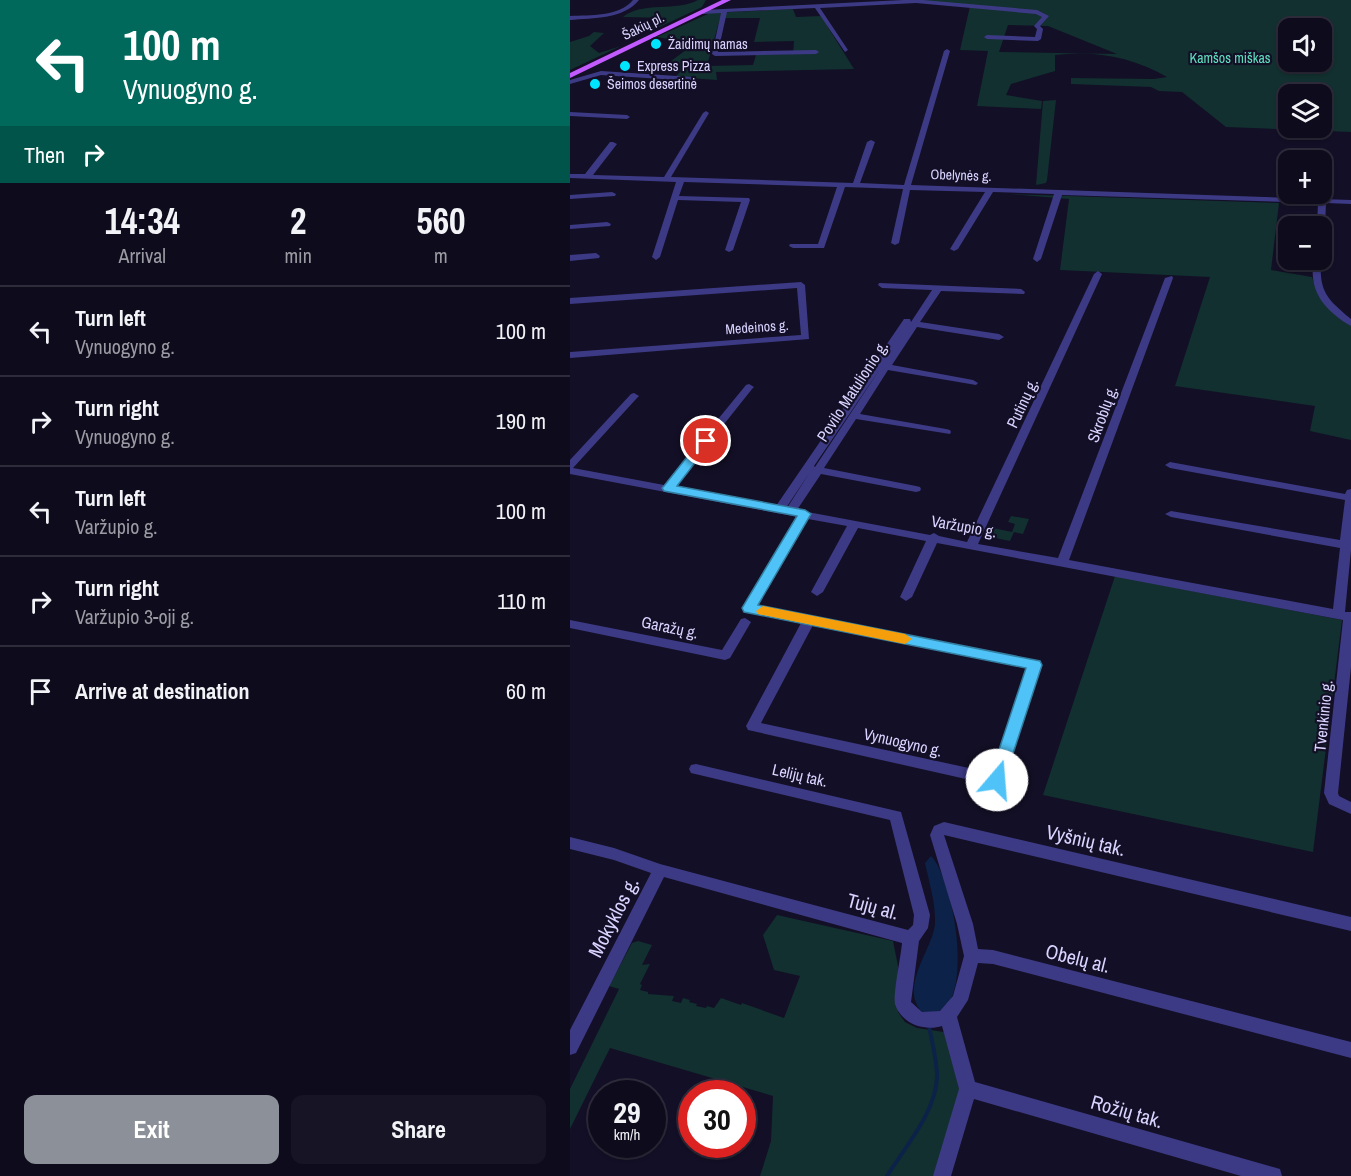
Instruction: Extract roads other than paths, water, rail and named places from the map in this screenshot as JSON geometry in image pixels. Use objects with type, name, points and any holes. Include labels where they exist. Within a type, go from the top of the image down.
[{"type":"main road","name":"Šakių pl.","points":[[570,76],[728,0]]},
{"type":"street","points":[[570,18],[616,12],[632,6],[636,0]]},
{"type":"street","points":[[703,12],[916,1],[1038,12],[1046,16],[1038,26],[1040,29],[1038,39],[987,37]]},
{"type":"street","points":[[818,7],[845,50]]},
{"type":"street","points":[[724,12],[715,54],[816,52]]},
{"type":"street","points":[[895,243],[907,187],[947,51]]},
{"type":"street","points":[[570,82],[601,73],[692,79]]},
{"type":"street","points":[[666,179],[706,113]]},
{"type":"street","points":[[570,114],[627,117]]},
{"type":"street","points":[[856,185],[871,142]]},
{"type":"street","points":[[588,176],[613,144]]},
{"type":"street","name":"Obelynės g.","points":[[570,176],[1278,199]]},
{"type":"street","points":[[656,257],[681,179]]},
{"type":"street","points":[[793,246],[821,246],[842,185]]},
{"type":"street","points":[[954,249],[991,189]]},
{"type":"street","points":[[1037,259],[1059,192]]},
{"type":"street","points":[[570,197],[612,194]]},
{"type":"street","points":[[675,198],[746,200],[729,250]]},
{"type":"street","name":"Obelynės g.","points":[[1332,201],[1351,202]]},
{"type":"street","points":[[570,227],[607,224]]},
{"type":"street","points":[[570,258],[596,256]]},
{"type":"street","points":[[1316,270],[1317,289],[1324,300],[1351,323]]},
{"type":"street","name":"Putinų g.","points":[[972,544],[1098,274]]},
{"type":"street","name":"Skroblų g.","points":[[1063,561],[1169,278]]},
{"type":"street","name":"Medeinos g.","points":[[570,301],[801,285],[806,337],[570,355]]},
{"type":"street","points":[[882,285],[1021,292]]},
{"type":"street","name":"Povilo Matulionio g.","points":[[813,469],[854,416],[881,367],[914,324],[934,287]]},
{"type":"street","name":"Povilo Matulionio g.","points":[[786,510],[934,287]]},
{"type":"street","points":[[914,324],[999,337]]},
{"type":"street","points":[[881,367],[973,383]]},
{"type":"street","points":[[668,488],[749,387]]},
{"type":"street","points":[[570,466],[634,396]]},
{"type":"street","points":[[854,416],[946,432]]},
{"type":"street","points":[[1170,465],[1350,498]]},
{"type":"street","points":[[813,469],[916,489]]},
{"type":"street","name":"Varžupio g.","points":[[570,471],[972,544],[1347,616]]},
{"type":"street","points":[[1347,616],[1346,545],[1351,492]]},
{"type":"street","name":"Vynuogyno g.","points":[[805,514],[749,608],[1035,665],[997,780],[753,726],[809,620]]},
{"type":"street","points":[[1171,514],[1346,545]]},
{"type":"street","points":[[817,592],[855,523]]},
{"type":"street","points":[[906,597],[934,537]]},
{"type":"street","name":"Tvenkinio g.","points":[[1347,616],[1332,793],[1334,801],[1341,806],[1351,808]]},
{"type":"street","name":"Garažų g.","points":[[570,624],[725,655],[745,622]]},
{"type":"street","name":"Lelijų tak.","points":[[696,769],[896,816]]},
{"type":"street","name":"Tujų al.","points":[[570,843],[910,938],[920,928],[922,915],[896,816]]},
{"type":"street","name":"Vyšnių tak.","points":[[972,956],[965,924],[937,835],[939,830],[944,828],[1351,924]]},
{"type":"street","name":"Mokyklos g.","points":[[570,1047],[660,870]]},
{"type":"street","points":[[910,938],[903,1003],[907,1011],[916,1018],[926,1021],[948,1016],[961,999],[972,956]]},
{"type":"street","name":"Obelų al.","points":[[972,956],[993,957],[1351,1050]]},
{"type":"street","points":[[942,1176],[968,1089],[948,1016]]},
{"type":"street","name":"Rožių tak.","points":[[968,1089],[1274,1176]]},
{"type":"water","points":[[931,856],[939,868],[952,906],[958,951],[957,973],[954,991],[946,1007],[936,1012],[922,1012],[916,1002],[914,991],[915,980],[935,924],[925,863]]},
{"type":"waterway","points":[[887,1176],[918,1129],[935,1090],[936,1065],[929,1026]]},
{"type":"place","name":"Žaidimų namas","points":[[656,44]]},
{"type":"place","name":"Express Pizza","points":[[625,66]]},
{"type":"place","name":"Šeimos desertinė","points":[[595,84]]},
{"type":"park label","name":"Kamšos miškas","points":[[1230,58]]}]
